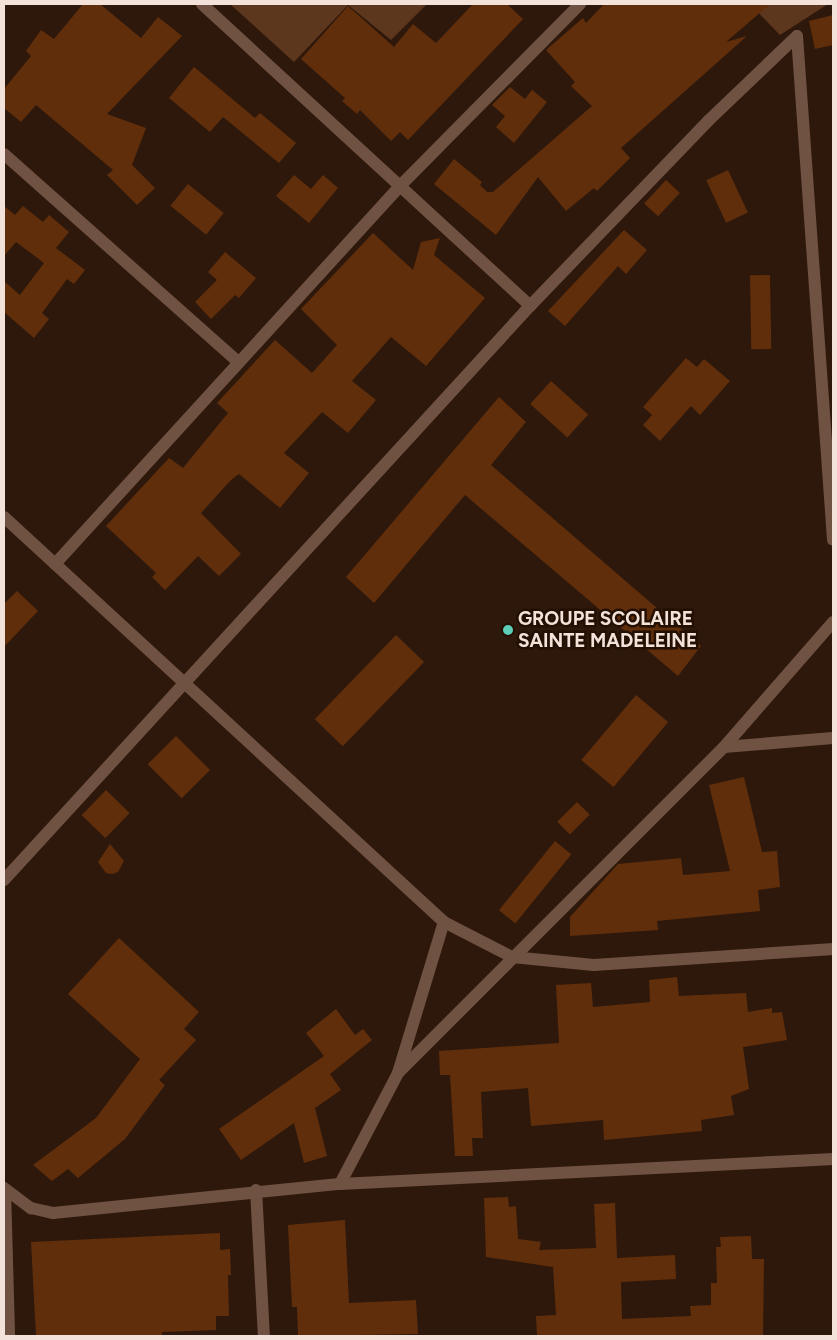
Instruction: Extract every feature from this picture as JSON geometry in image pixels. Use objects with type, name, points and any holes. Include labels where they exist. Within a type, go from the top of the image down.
[{"type":"street","points":[[202,4],[530,306]]},
{"type":"street","points":[[55,564],[400,186],[580,4]]},
{"type":"street","points":[[6,873],[185,684],[530,306],[708,121],[797,36],[833,540]]},
{"type":"street","points":[[4,154],[239,362]]},
{"type":"street","points":[[4,517],[444,922],[512,957],[594,965],[833,949]]},
{"type":"street","points":[[398,1073],[724,747],[833,622]]},
{"type":"street","points":[[724,747],[833,738]]},
{"type":"street","points":[[340,1184],[398,1073],[444,922]]},
{"type":"street","points":[[4,1188],[31,1208],[53,1212],[256,1190],[340,1184],[833,1159]]},
{"type":"street","points":[[4,1188],[9,1336]]},
{"type":"street","points":[[256,1190],[264,1336]]},
{"type":"shaded area","points":[[230,4],[427,4],[391,40],[348,5],[294,62]]},
{"type":"shaded area","points":[[750,4],[828,4],[780,35]]},
{"type":"building","points":[[83,4],[100,4],[141,38],[158,17],[182,36],[107,114],[146,128],[132,165],[155,188],[137,205],[107,175],[113,170],[36,105],[21,122],[4,108],[4,89],[31,56],[26,51],[41,30],[54,39]]},
{"type":"building","points":[[473,4],[507,4],[523,19],[408,140],[400,132],[391,141],[360,110],[357,114],[342,101],[345,98],[301,59],[348,6],[394,47],[413,24],[436,43]]},
{"type":"building","points":[[604,4],[770,4],[726,42],[747,36],[621,148],[630,158],[597,191],[594,188],[566,211],[538,177],[496,235],[434,184],[454,159],[482,182],[480,185],[487,192],[493,192],[592,106],[571,86],[575,82],[546,50],[583,18],[586,23]]},
{"type":"building","points":[[833,15],[833,45],[815,49],[809,21]]},
{"type":"building","points":[[194,67],[255,118],[260,113],[296,143],[279,163],[223,117],[210,132],[169,98]]},
{"type":"building","points":[[510,87],[525,99],[532,90],[547,102],[514,143],[496,127],[505,116],[492,105]]},
{"type":"building","points":[[728,170],[748,213],[726,223],[706,180]]},
{"type":"building","points":[[294,175],[311,189],[323,175],[338,188],[309,223],[276,196]]},
{"type":"building","points":[[666,180],[680,193],[658,216],[644,203]]},
{"type":"building","points":[[188,184],[224,213],[206,235],[170,206]]},
{"type":"building","points":[[4,206],[15,215],[23,206],[43,222],[49,215],[69,232],[56,248],[85,270],[74,284],[67,279],[42,313],[49,319],[34,338],[4,312],[4,281],[20,295],[44,263],[16,242],[4,256]]},
{"type":"building","points":[[624,230],[647,250],[626,274],[618,266],[565,326],[548,311]]},
{"type":"building","points":[[373,233],[413,270],[421,242],[440,238],[434,255],[485,298],[426,366],[391,337],[352,381],[376,400],[348,433],[322,412],[284,453],[309,473],[280,508],[239,474],[231,480],[201,513],[241,554],[219,576],[198,556],[165,590],[152,577],[156,573],[106,526],[169,458],[183,468],[228,413],[217,403],[275,340],[312,373],[337,345],[301,309]]},
{"type":"building","points":[[225,252],[256,278],[239,298],[235,295],[211,319],[195,302],[217,280],[208,272]]},
{"type":"building","points":[[750,275],[770,275],[771,349],[751,349]]},
{"type":"building","points":[[686,358],[697,367],[704,359],[730,381],[700,415],[691,406],[660,441],[643,425],[652,415],[643,407]]},
{"type":"building","points":[[551,381],[588,414],[567,437],[530,404]]},
{"type":"building","points":[[499,397],[526,422],[491,465],[701,646],[678,676],[465,495],[374,603],[346,577]]},
{"type":"building","points":[[17,591],[38,611],[4,647],[4,604]]},
{"type":"building","points":[[396,635],[424,662],[343,746],[315,719]]},
{"type":"building","points":[[636,695],[668,722],[614,787],[581,760]]},
{"type":"building","points":[[176,736],[210,770],[182,798],[148,764]]},
{"type":"building","points":[[744,777],[762,852],[777,851],[780,887],[758,890],[760,911],[657,921],[658,930],[570,936],[570,917],[618,864],[681,858],[683,875],[730,871],[709,785]]},
{"type":"building","points":[[106,790],[130,813],[105,838],[82,815]]},
{"type":"building","points":[[577,802],[590,815],[570,835],[557,822]]},
{"type":"building","points":[[555,841],[571,854],[515,923],[499,910]]},
{"type":"building","points":[[110,844],[124,861],[118,872],[112,874],[106,873],[98,862]]},
{"type":"building","points":[[119,938],[199,1012],[184,1029],[196,1040],[159,1080],[165,1085],[125,1139],[78,1178],[68,1169],[52,1181],[33,1165],[96,1118],[140,1059],[68,994]]},
{"type":"building","points":[[677,977],[679,996],[746,993],[748,1012],[772,1008],[772,1013],[782,1012],[787,1040],[743,1047],[749,1089],[731,1096],[734,1115],[701,1120],[702,1131],[604,1140],[603,1120],[531,1126],[528,1088],[481,1092],[483,1138],[472,1138],[473,1156],[455,1156],[450,1075],[440,1075],[439,1051],[559,1043],[556,985],[591,983],[593,1007],[650,1002],[649,980]]},
{"type":"building","points":[[336,1009],[355,1035],[363,1029],[372,1040],[330,1074],[341,1090],[315,1108],[327,1156],[304,1163],[294,1123],[241,1160],[219,1129],[324,1056],[306,1033]]},
{"type":"building","points":[[508,1197],[509,1207],[516,1206],[518,1239],[541,1242],[539,1250],[596,1248],[594,1204],[615,1203],[617,1258],[675,1255],[676,1279],[621,1282],[622,1319],[691,1316],[690,1306],[711,1305],[711,1283],[717,1283],[716,1247],[721,1247],[720,1237],[751,1236],[752,1259],[764,1259],[763,1336],[537,1336],[536,1316],[556,1315],[553,1267],[486,1257],[484,1198]]},
{"type":"building","points":[[345,1220],[349,1303],[416,1300],[418,1334],[298,1336],[297,1307],[292,1307],[288,1225]]},
{"type":"building","points":[[220,1233],[220,1250],[230,1249],[231,1275],[228,1275],[229,1316],[216,1316],[216,1330],[162,1332],[162,1336],[36,1336],[31,1242]]},
{"type":"place","name":"GROUPE SCOLAIRE SAINTE MADELEINE","points":[[508,630]]}]
